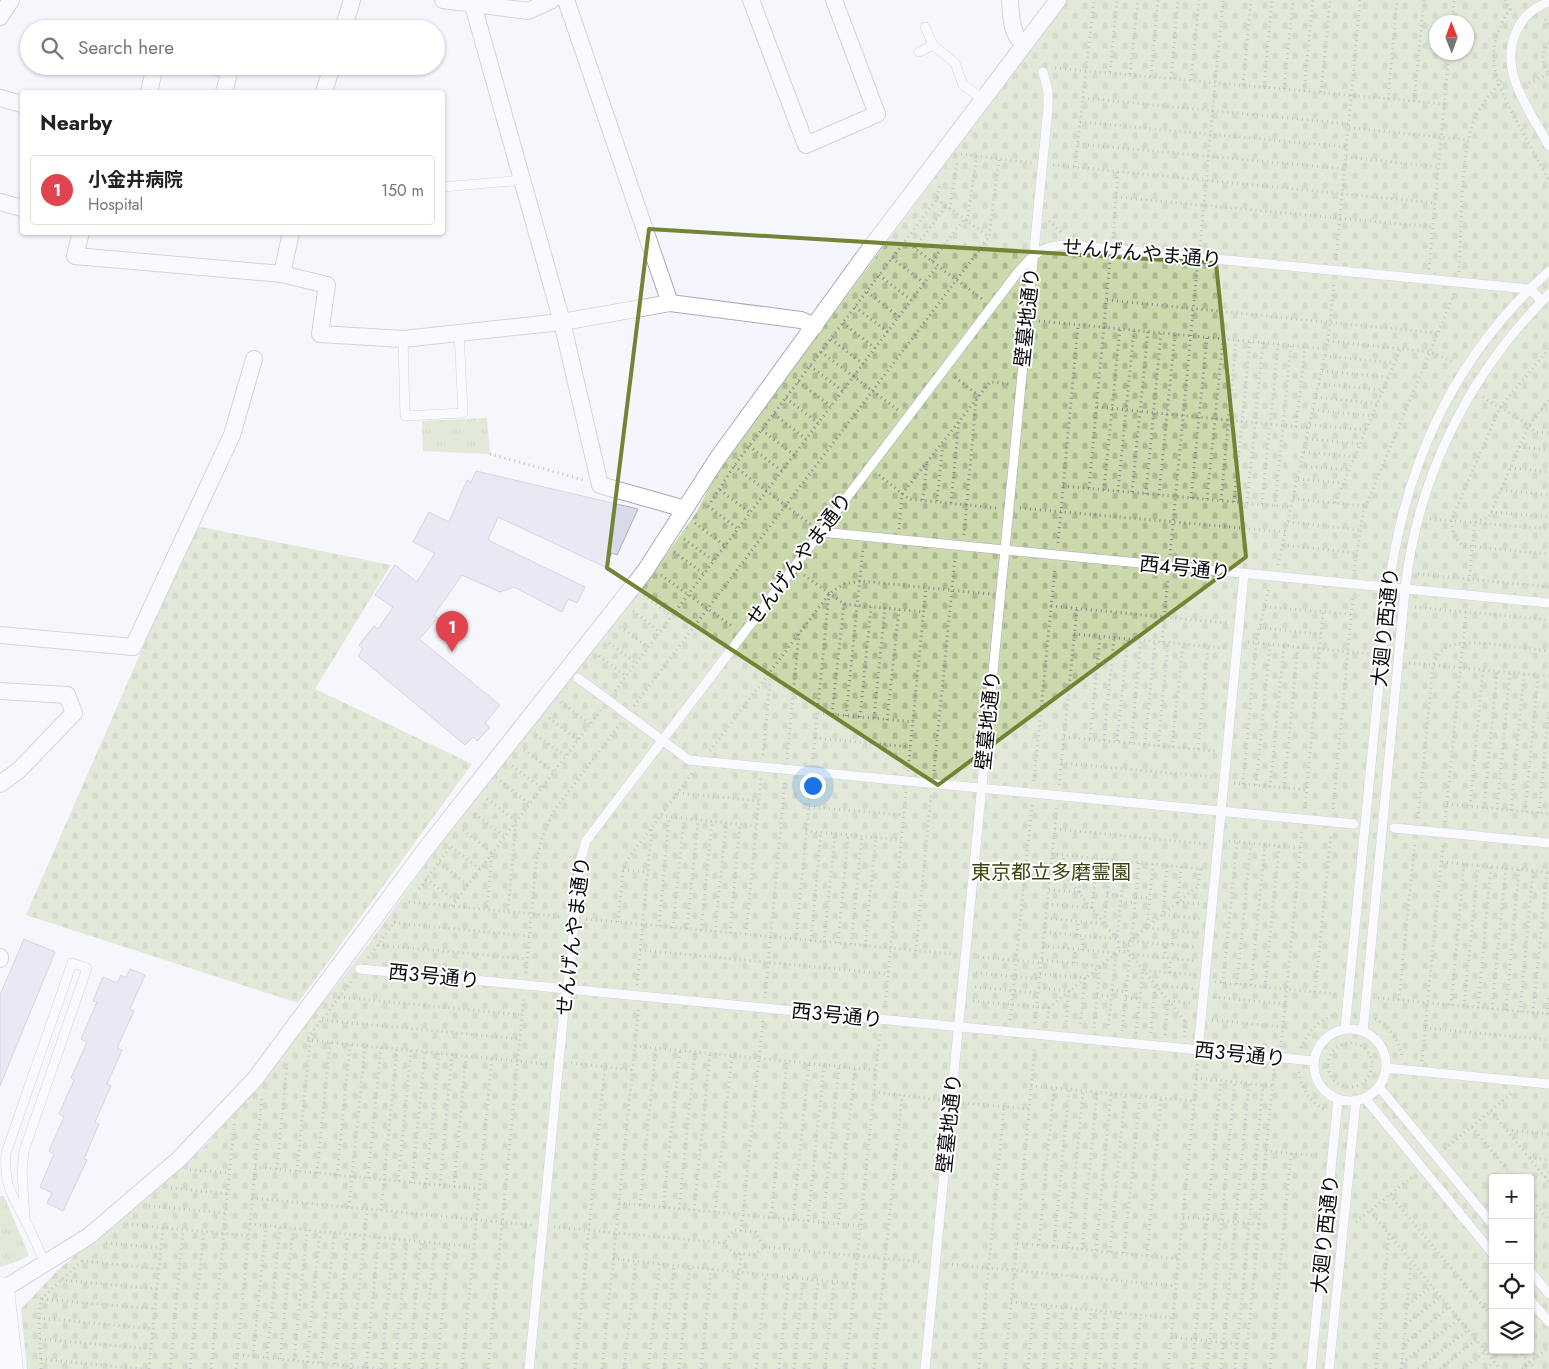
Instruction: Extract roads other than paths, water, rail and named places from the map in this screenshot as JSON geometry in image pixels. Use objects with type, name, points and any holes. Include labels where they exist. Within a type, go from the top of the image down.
[{"type":"street","points":[[0,17],[11,0]]},
{"type":"street","points":[[346,20],[352,0]]},
{"type":"street","points":[[443,0],[528,11],[552,0]]},
{"type":"street","points":[[566,0],[670,303]]},
{"type":"street","points":[[751,0],[806,145],[877,114],[834,0]]},
{"type":"street","points":[[1010,0],[1011,21],[1016,39],[1024,45]]},
{"type":"street","points":[[11,1369],[1,1290],[89,1236],[179,1159],[255,1079],[428,846],[645,571],[716,459],[1058,0]]},
{"type":"street","points":[[473,5],[524,180],[562,322],[600,485],[685,509]]},
{"type":"street","points":[[149,90],[153,75]]},
{"type":"street","points":[[225,90],[229,75]]},
{"type":"street","points":[[325,90],[329,75]]},
{"type":"street","points":[[0,98],[20,103]]},
{"type":"street","points":[[0,202],[20,207]]},
{"type":"street","points":[[80,235],[76,256],[282,274],[328,285],[320,334],[403,339],[562,322],[670,303],[801,320],[815,326]]},
{"type":"street","points":[[282,274],[290,235]]},
{"type":"street","points":[[0,635],[133,648],[232,436],[254,359]]},
{"type":"street","points":[[0,691],[67,695],[74,713],[19,770],[0,784]]},
{"type":"street","points":[[0,769],[19,770]]},
{"type":"lane","points":[[1549,2],[1536,3],[1523,19],[1512,41],[1510,55],[1512,72],[1549,146]]},
{"type":"lane","points":[[925,27],[933,45],[954,63],[963,86],[983,99]]},
{"type":"lane","points":[[919,52],[933,45]]},
{"type":"lane","name":"壁墓地通り","points":[[925,1369],[1005,550],[1016,385],[1027,320],[1034,255],[1048,99],[1043,72]]},
{"type":"lane","points":[[445,188],[524,180]]},
{"type":"lane","name":"せんげんやま通り","points":[[529,1369],[547,1226],[567,989],[582,851],[591,832],[661,739],[1034,255],[1045,247],[1056,245],[1530,289]]},
{"type":"lane","name":"大廻り西通り","points":[[1345,1029],[1345,995],[1370,779],[1388,588],[1398,528],[1412,478],[1426,441],[1462,366],[1530,289],[1549,271]]},
{"type":"lane","points":[[1530,289],[1546,297]]},
{"type":"lane","name":"大廻り西通り","points":[[1363,1031],[1405,589],[1415,531],[1425,492],[1442,448],[1472,390],[1501,348],[1546,297]]},
{"type":"lane","points":[[403,339],[405,416],[463,413],[459,333]]},
{"type":"lane","points":[[1426,441],[1442,448]]},
{"type":"lane","name":"西４号通り","points":[[821,532],[1244,574],[1354,581],[1388,588],[1549,603]]},
{"type":"lane","points":[[1198,1050],[1244,574]]},
{"type":"lane","points":[[578,678],[689,760],[1354,824]]},
{"type":"lane","points":[[1370,779],[1387,781]]},
{"type":"lane","points":[[1394,828],[1549,843]]},
{"type":"lane","points":[[25,1219],[22,1171],[24,1152],[87,968],[72,963],[6,1153],[5,1172],[13,1202],[25,1219],[45,1263]]},
{"type":"lane","name":"西３号通り","points":[[360,969],[1314,1061]]},
{"type":"lane","points":[[1345,1029],[1363,1031],[1373,1036],[1382,1047],[1386,1068],[1379,1087],[1360,1099],[1338,1099],[1327,1093],[1318,1082],[1314,1061],[1318,1048],[1327,1037],[1345,1029]]},
{"type":"lane","points":[[1386,1068],[1549,1084]]},
{"type":"lane","points":[[1379,1087],[1489,1220]]},
{"type":"lane","name":"大廻り西通り","points":[[1311,1369],[1338,1099]]},
{"type":"lane","points":[[1360,1099],[1489,1249]]},
{"type":"lane","name":"大廻り西通り","points":[[1330,1369],[1342,1245],[1360,1099]]},
{"type":"lane","points":[[1465,1221],[1480,1209]]},
{"type":"lane","points":[[1324,1243],[1342,1245]]},
{"type":"lane","points":[[1534,1276],[1549,1294]]},
{"type":"lane","points":[[1534,1305],[1549,1322]]},
{"type":"place","name":"小金井病院","points":[[452,652]]},
{"type":"park label","name":"東京都立多磨霊園","points":[[1051,872]]}]
